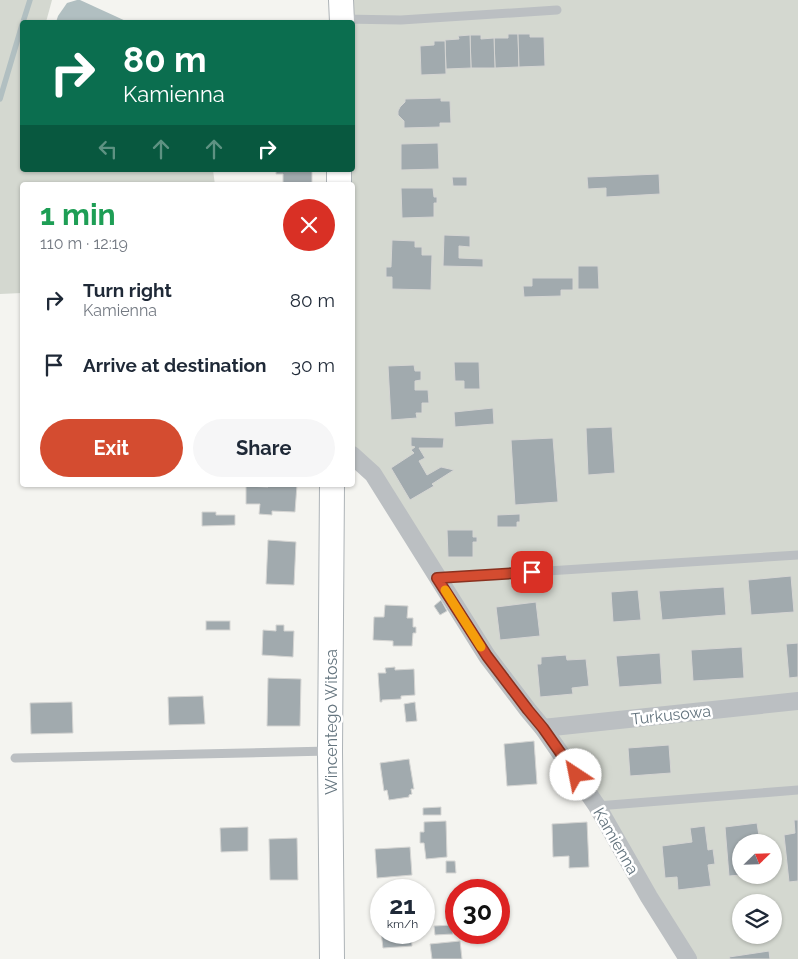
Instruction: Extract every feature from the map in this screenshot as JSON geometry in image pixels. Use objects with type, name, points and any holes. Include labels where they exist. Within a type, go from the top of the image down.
[{"type":"street","name":"Kamienna","points":[[355,458],[373,474],[487,656],[543,728],[597,806],[649,897],[688,959]]},
{"type":"street","name":"Wincentego Witosa","points":[[332,487],[330,751],[332,959]]},
{"type":"street","name":"Turkusowa","points":[[543,728],[798,701]]},
{"type":"lane","points":[[342,14],[401,20],[557,10]]},
{"type":"lane","points":[[437,578],[798,555]]},
{"type":"lane","points":[[15,758],[330,751]]},
{"type":"lane","points":[[597,806],[798,790]]},
{"type":"shaded area","points":[[0,0],[52,0],[47,20],[20,20],[20,172],[213,172],[215,182],[20,182],[20,293],[0,294]]},
{"type":"shaded area","points":[[80,0],[124,20],[57,20],[67,3]]},
{"type":"shaded area","points":[[346,0],[798,0],[798,959],[685,959],[639,878],[508,687],[355,447],[355,182],[345,182],[345,172],[355,172],[355,20],[351,20]]},
{"type":"building","points":[[508,34],[518,34],[519,67],[495,68],[494,38],[508,38]]},
{"type":"building","points":[[518,34],[530,34],[530,37],[544,37],[545,66],[519,67]]},
{"type":"building","points":[[470,35],[481,35],[481,39],[494,38],[495,68],[471,68]]},
{"type":"building","points":[[470,35],[471,68],[446,69],[445,40],[459,39],[458,36]]},
{"type":"building","points":[[434,41],[445,41],[446,74],[421,75],[420,46],[434,45]]},
{"type":"building","points":[[441,98],[441,101],[450,101],[451,123],[440,123],[440,127],[404,128],[404,121],[398,115],[398,111],[405,102],[405,99]]},
{"type":"building","points":[[438,143],[439,169],[401,170],[401,144]]},
{"type":"building","points":[[276,172],[312,172],[312,182],[283,182],[283,174],[276,174]]},
{"type":"building","points":[[659,174],[660,194],[606,197],[606,188],[588,189],[587,177]]},
{"type":"building","points":[[452,177],[467,177],[467,186],[453,186]]},
{"type":"building","points":[[401,188],[433,188],[434,197],[437,197],[437,203],[434,203],[434,217],[402,218]]},
{"type":"building","points":[[444,235],[470,236],[470,247],[459,246],[459,258],[483,259],[483,267],[443,266]]},
{"type":"building","points":[[392,240],[415,241],[415,247],[422,247],[422,255],[432,255],[431,290],[392,289],[392,277],[386,277],[386,267],[391,267]]},
{"type":"building","points":[[578,266],[598,266],[599,289],[578,289]]},
{"type":"building","points":[[532,278],[573,278],[573,290],[561,290],[561,296],[524,297],[523,286],[532,286]]},
{"type":"building","points":[[454,362],[479,362],[480,389],[464,389],[464,381],[455,381]]},
{"type":"building","points":[[414,365],[415,371],[421,371],[421,380],[415,381],[415,390],[428,390],[429,403],[422,403],[422,413],[416,413],[417,418],[391,420],[388,366]]},
{"type":"building","points":[[493,408],[494,424],[455,427],[454,412]]},
{"type":"building","points":[[612,427],[615,473],[588,475],[586,428]]},
{"type":"building","points":[[411,437],[444,438],[443,448],[419,448],[425,458],[419,461],[427,475],[441,467],[454,470],[432,484],[434,486],[410,500],[391,468],[414,453],[411,450],[415,447],[411,446]]},
{"type":"building","points":[[553,438],[558,502],[515,505],[511,440]]},
{"type":"building","points":[[246,487],[297,487],[295,512],[272,511],[272,515],[259,514],[260,504],[246,504]]},
{"type":"building","points":[[202,512],[216,512],[216,515],[235,515],[235,525],[202,526]]},
{"type":"building","points":[[520,514],[520,522],[517,522],[517,527],[497,527],[497,515]]},
{"type":"building","points":[[447,530],[473,530],[473,537],[477,537],[477,542],[473,542],[473,557],[448,557]]},
{"type":"building","points":[[268,540],[296,542],[294,585],[266,584]]},
{"type":"building","points":[[791,576],[794,612],[751,615],[748,580]]},
{"type":"building","points":[[724,587],[726,615],[662,620],[659,591]]},
{"type":"building","points":[[638,590],[641,620],[613,622],[611,592]]},
{"type":"building","points":[[441,600],[447,611],[440,615],[434,606]]},
{"type":"building","points":[[536,602],[540,636],[500,640],[496,607]]},
{"type":"building","points":[[385,605],[408,606],[407,618],[413,618],[413,627],[416,627],[416,633],[413,633],[412,646],[393,646],[393,641],[373,640],[374,617],[384,617]]},
{"type":"building","points":[[206,621],[230,621],[230,630],[206,630]]},
{"type":"building","points":[[276,625],[284,625],[284,631],[294,631],[293,657],[262,655],[263,630],[276,631]]},
{"type":"building","points":[[798,643],[798,677],[789,678],[786,644]]},
{"type":"building","points":[[742,647],[744,678],[693,681],[691,650]]},
{"type":"building","points":[[660,653],[662,684],[619,687],[616,656]]},
{"type":"building","points":[[566,655],[567,660],[586,659],[589,686],[572,688],[573,694],[540,697],[537,664],[541,664],[541,657]]},
{"type":"building","points":[[395,667],[395,670],[414,669],[415,695],[401,696],[401,699],[382,700],[380,702],[378,673],[386,673],[385,668]]},
{"type":"building","points":[[268,678],[301,679],[300,726],[267,726]]},
{"type":"building","points":[[203,696],[205,724],[169,725],[168,697]]},
{"type":"building","points":[[72,702],[73,733],[31,734],[30,703]]},
{"type":"building","points":[[415,702],[417,721],[406,722],[404,704]]},
{"type":"building","points":[[534,741],[537,784],[507,786],[504,744]]},
{"type":"building","points":[[669,745],[671,773],[630,776],[628,748]]},
{"type":"building","points":[[409,759],[414,789],[411,789],[412,794],[409,797],[389,800],[387,790],[384,791],[380,763]]},
{"type":"building","points":[[441,807],[441,815],[423,815],[423,808]]},
{"type":"building","points":[[794,820],[798,820],[798,881],[789,882],[784,835],[795,833]]},
{"type":"building","points":[[446,821],[447,857],[426,859],[424,843],[420,843],[420,832],[424,832],[424,822]]},
{"type":"building","points":[[587,822],[589,867],[569,868],[569,856],[553,857],[552,824]]},
{"type":"building","points":[[757,823],[759,834],[732,834],[732,876],[729,876],[725,827]]},
{"type":"building","points":[[705,826],[708,850],[713,849],[715,864],[708,865],[711,886],[678,890],[677,877],[665,878],[662,846],[692,842],[690,828]]},
{"type":"building","points":[[248,827],[248,851],[221,852],[220,828]]},
{"type":"building","points":[[297,838],[298,880],[270,880],[269,839]]},
{"type":"building","points":[[410,847],[412,875],[377,878],[375,849]]},
{"type":"building","points":[[446,861],[455,861],[456,873],[446,873]]},
{"type":"building","points":[[445,925],[445,934],[435,935],[435,926]]},
{"type":"building","points":[[382,944],[412,944],[412,946],[383,948]]},
{"type":"building","points":[[430,944],[460,944],[462,959],[432,959]]},
{"type":"building","points":[[769,951],[770,959],[730,959],[729,957]]},
{"type":"waterway","points":[[24,20],[30,0]]},
{"type":"waterway","points":[[0,99],[20,32]]},
{"type":"slow traffic","points":[[445,590],[481,647]]},
{"type":"route","points":[[532,572],[437,578],[487,656],[543,728],[576,775]]}]
